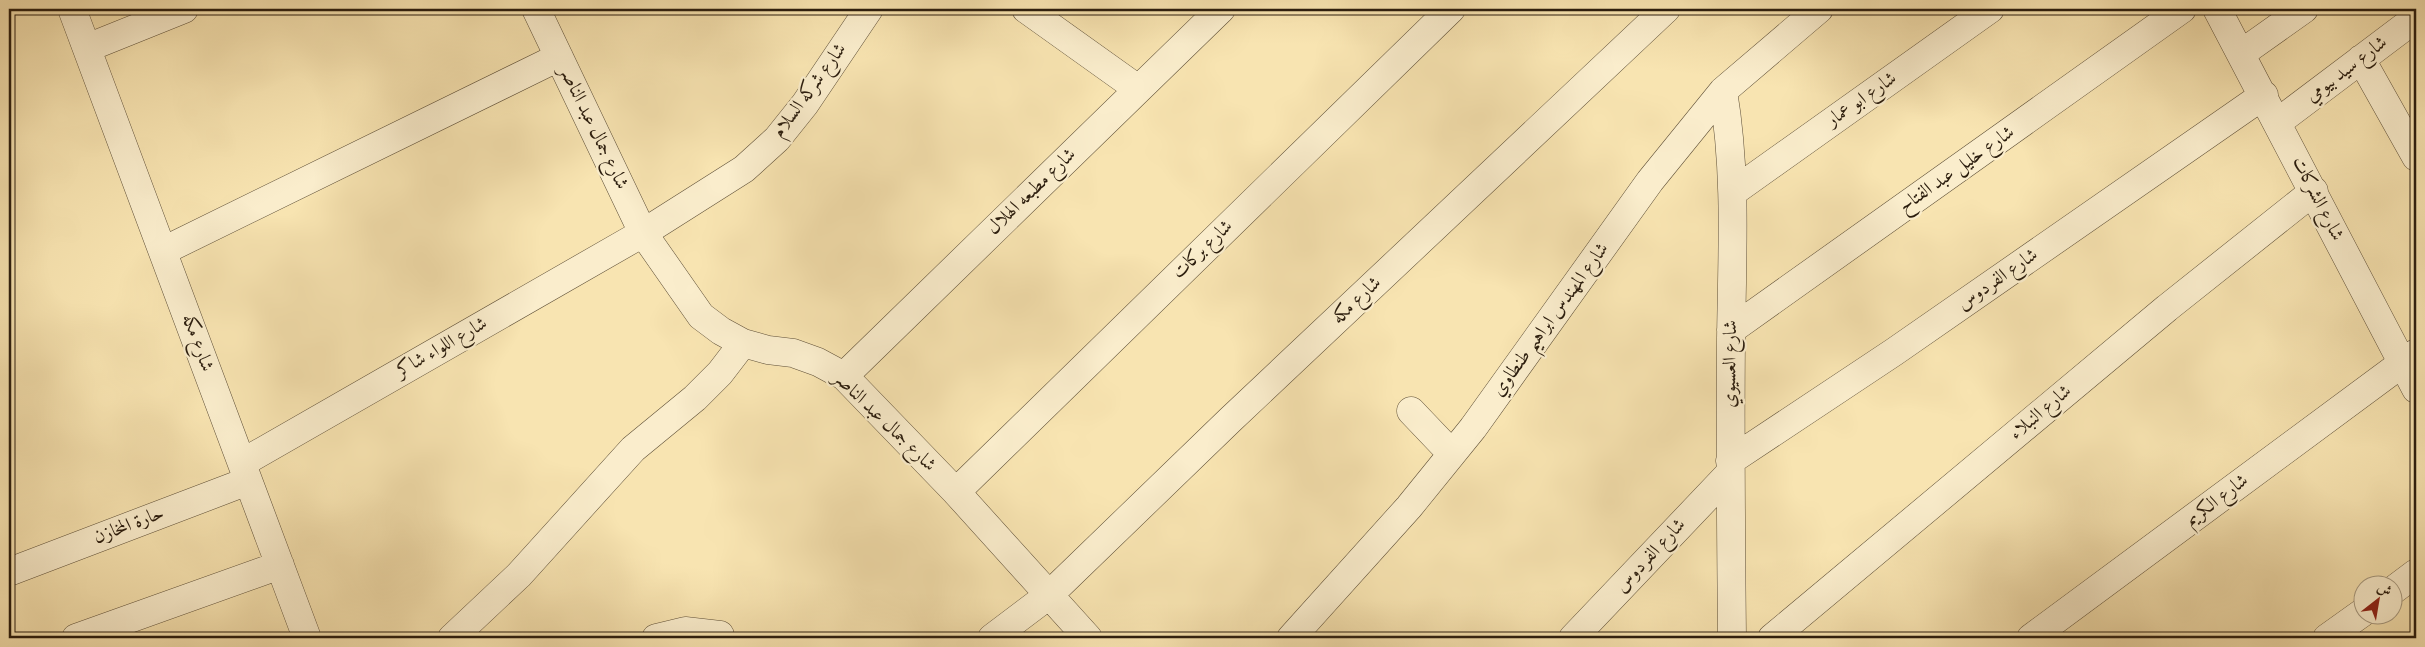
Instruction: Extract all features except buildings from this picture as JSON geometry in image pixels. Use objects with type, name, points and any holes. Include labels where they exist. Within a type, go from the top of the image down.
[{"type":"street","name":"شارع مكه","points":[[72,9],[307,638]]},
{"type":"street","points":[[87,48],[184,9]]},
{"type":"street","name":"شارع جمال عبد الناصر","points":[[536,9],[643,232],[701,316],[721,332],[743,343],[768,350],[793,353],[818,362],[844,376],[956,492],[1088,638]]},
{"type":"street","name":"شارع شركه السلام","points":[[643,232],[744,169],[777,139],[805,104],[869,9]]},
{"type":"street","points":[[1026,9],[1138,89]]},
{"type":"street","name":"شارع مطبعه الهلال","points":[[844,376],[1221,9]]},
{"type":"street","name":"شارع بركات","points":[[956,492],[1451,9]]},
{"type":"street","name":"شارع مكه","points":[[992,638],[1049,595],[1230,420],[1666,9]]},
{"type":"street","name":"شارع المهندس ابراهيم طنطاوي","points":[[1291,638],[1410,507],[1452,454],[1536,342],[1650,181],[1723,91],[1819,9]]},
{"type":"street","name":"شارع ابو عمار","points":[[1733,192],[1990,9]]},
{"type":"street","name":"شارع خليل عبد الفتاح","points":[[1731,330],[2182,9]]},
{"type":"street","name":"شارع الشركات","points":[[2217,9],[2314,191],[2409,358],[2416,389]]},
{"type":"street","points":[[2242,53],[2304,9]]},
{"type":"street","name":"شارع سيد بيومي","points":[[2278,122],[2416,18]]},
{"type":"street","points":[[163,250],[559,57]]},
{"type":"street","points":[[2361,59],[2416,157]]},
{"type":"street","name":"شارع العسيوي","points":[[1723,91],[1732,158],[1733,192],[1730,468],[1732,638]]},
{"type":"street","name":"شارع الفردوس","points":[[1573,638],[1730,468],[2264,95]]},
{"type":"street","name":"شارع النبلاء","points":[[1772,638],[2167,308],[2314,191]]},
{"type":"street","name":"شارع اللواء شاكر","points":[[245,472],[643,232]]},
{"type":"street","points":[[452,638],[519,575],[632,449],[695,398],[720,373],[743,343]]},
{"type":"street","name":"شارع الكريم","points":[[2031,638],[2409,358]]},
{"type":"street","points":[[1411,411],[1452,454]]},
{"type":"street","name":"حارة المخازن","points":[[9,572],[245,472]]},
{"type":"street","points":[[76,638],[280,565]]},
{"type":"street","points":[[2402,584],[2416,573]]},
{"type":"street","points":[[2328,638],[2352,620]]},
{"type":"street","points":[[656,638],[685,632],[720,635]]}]
